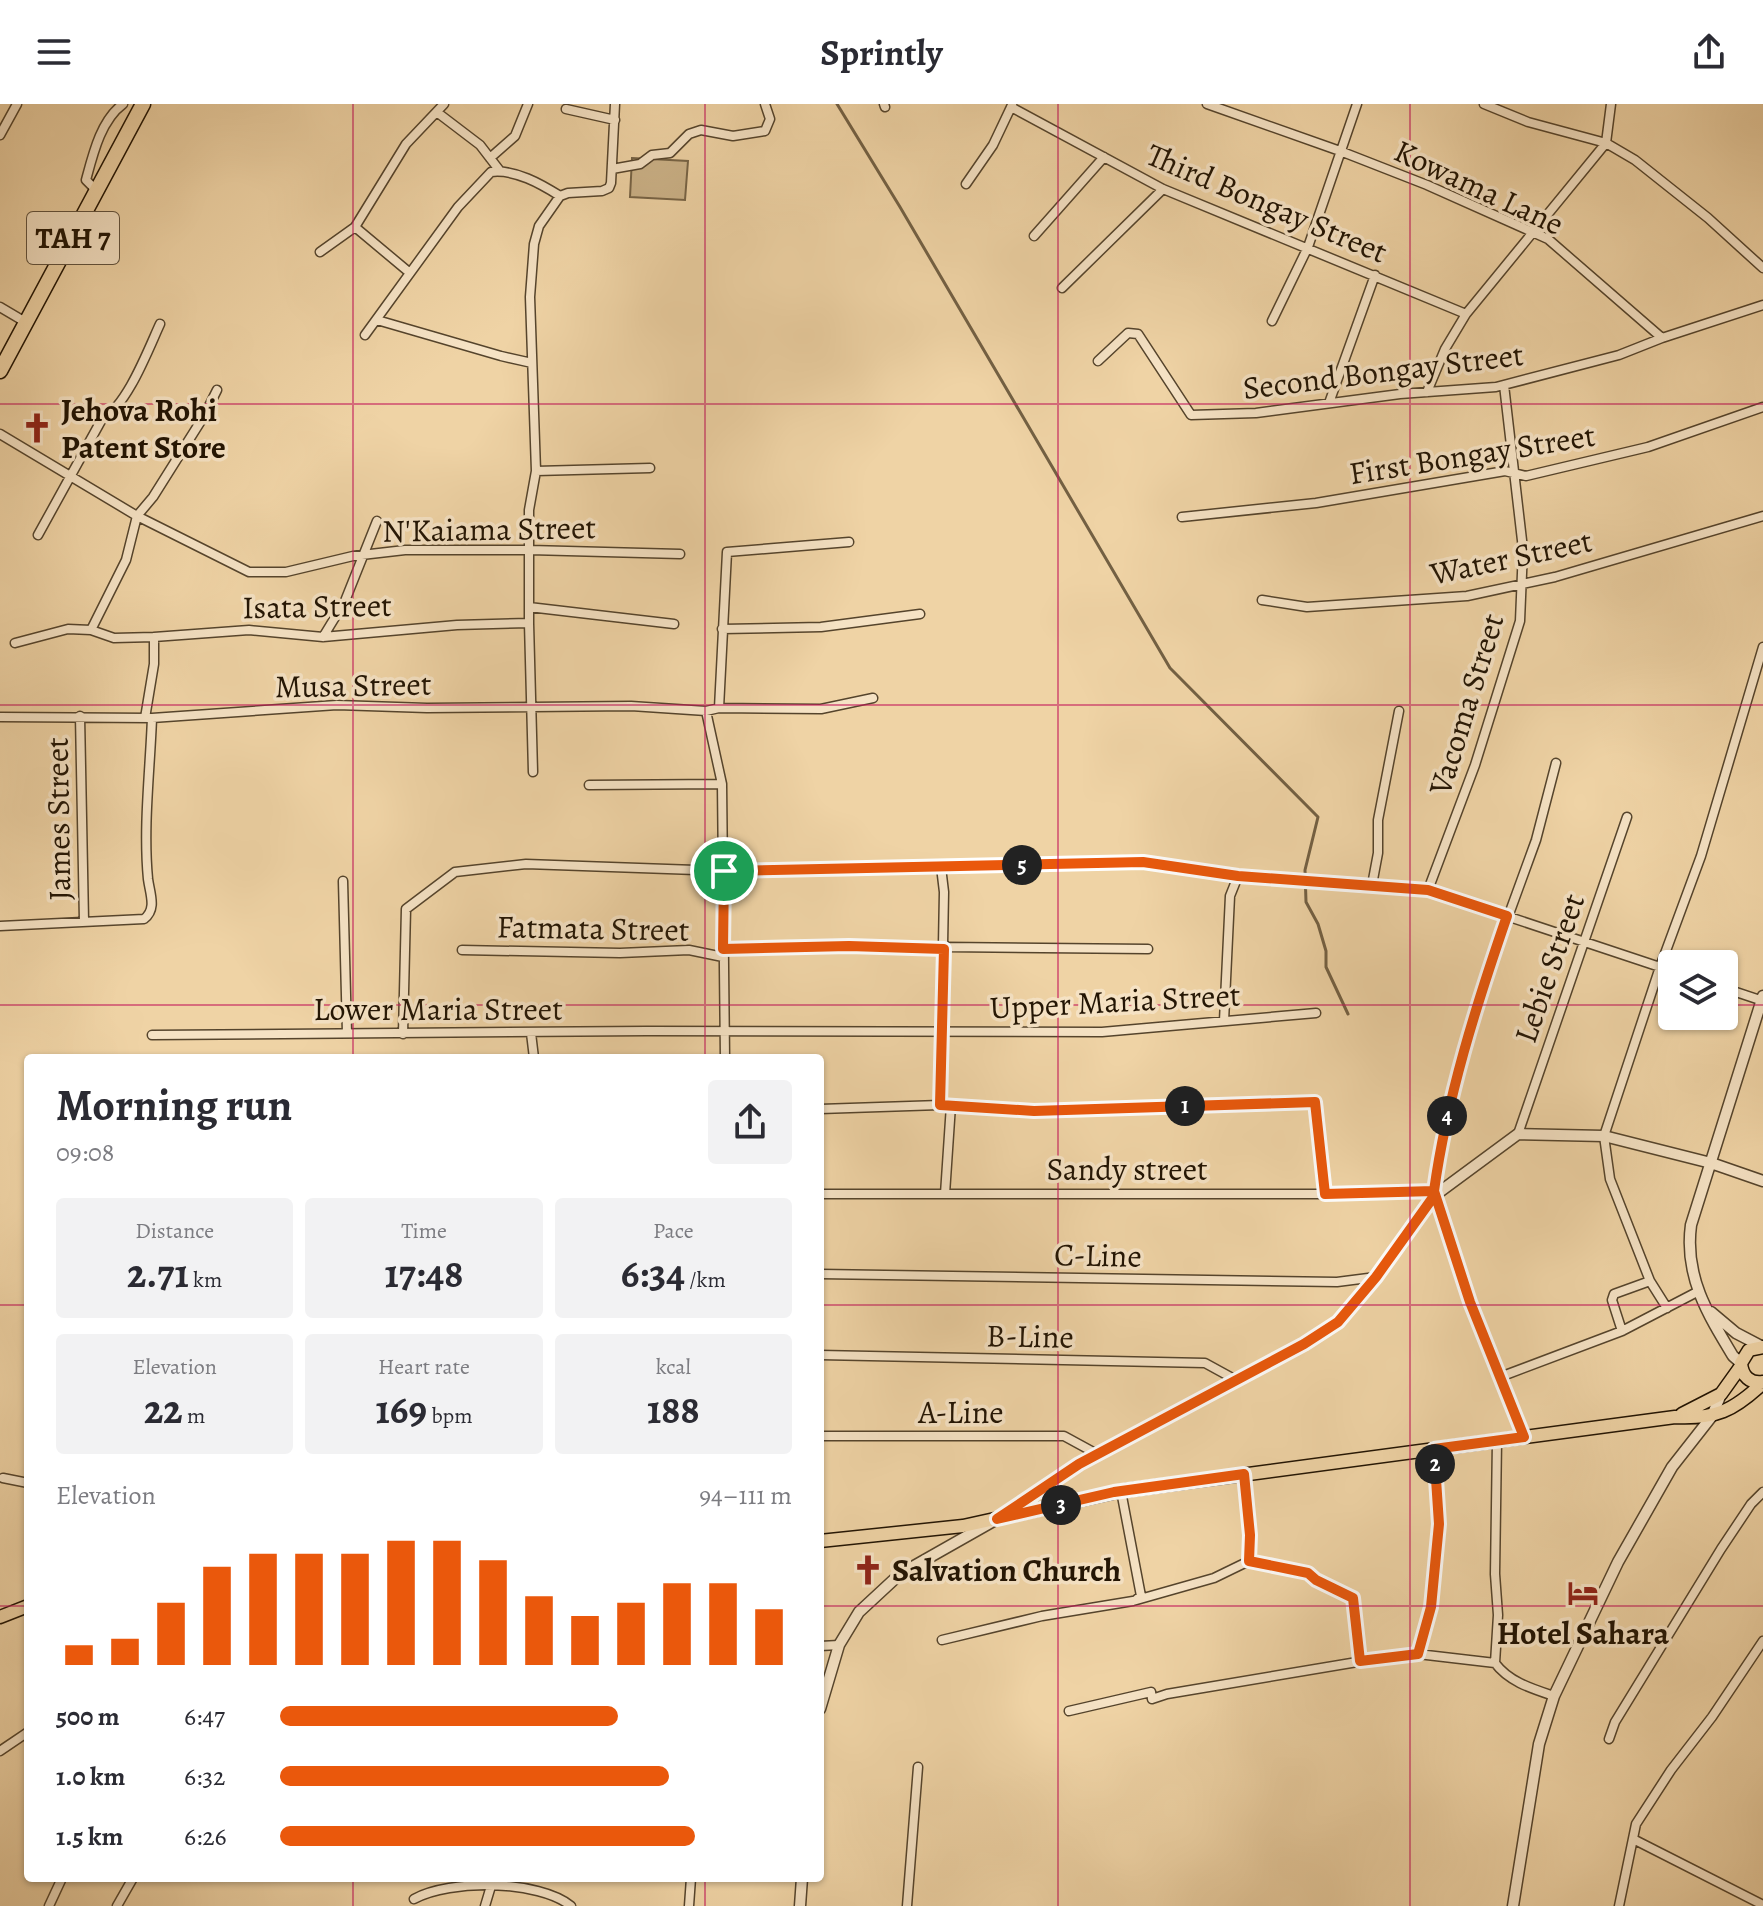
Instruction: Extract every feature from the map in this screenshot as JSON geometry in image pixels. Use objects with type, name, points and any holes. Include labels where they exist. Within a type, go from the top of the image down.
[{"type":"highway","name":"TAH 7","points":[[0,371],[97,191],[134,106]]},
{"type":"main road","points":[[1675,1417],[1721,1394],[1741,1365],[1746,1351],[1762,1346]]},
{"type":"main road","points":[[1741,1365],[1749,1380],[1763,1383]]},
{"type":"main road","points":[[824,1541],[913,1532],[997,1519],[1121,1491],[1675,1417],[1712,1416],[1735,1407],[1763,1383]]},
{"type":"main road","points":[[0,1617],[24,1608]]},
{"type":"street","points":[[0,135],[17,104]]},
{"type":"street","points":[[320,252],[355,227],[406,144],[444,104]]},
{"type":"street","points":[[490,158],[515,136],[528,104]]},
{"type":"street","points":[[533,772],[529,510],[536,471],[530,297],[534,244],[539,226],[560,196],[609,188],[615,104]]},
{"type":"street","name":"Kowama Lane","points":[[1207,104],[1340,151],[1533,231],[1548,239],[1662,338]]},
{"type":"street","points":[[1272,321],[1308,247],[1357,104]]},
{"type":"street","points":[[1484,104],[1528,122],[1606,143],[1635,160],[1708,218],[1763,268]]},
{"type":"street","points":[[1427,392],[1445,349],[1466,314],[1606,143],[1611,104]]},
{"type":"street","points":[[612,169],[640,164],[652,155],[670,153],[689,134],[701,130],[733,136],[765,131],[770,119],[768,105]]},
{"type":"street","points":[[966,184],[993,145],[1011,105]]},
{"type":"street","name":"Third Bongay Street","points":[[1011,105],[1163,189],[1466,314]]},
{"type":"street","points":[[97,191],[86,180],[105,124],[134,106]]},
{"type":"street","points":[[566,109],[615,120]]},
{"type":"street","points":[[438,113],[480,145],[500,171]]},
{"type":"street","points":[[1034,236],[1104,157]]},
{"type":"street","points":[[365,335],[458,207],[491,172],[500,171],[541,183],[560,196]]},
{"type":"street","points":[[1062,288],[1163,189]]},
{"type":"street","points":[[355,227],[410,273]]},
{"type":"street","points":[[1329,403],[1375,275]]},
{"type":"street","name":"Second Bongay Street","points":[[1098,361],[1128,333],[1138,334],[1191,415],[1256,413],[1504,385],[1619,355],[1763,305]]},
{"type":"street","points":[[0,307],[27,323]]},
{"type":"street","points":[[377,320],[532,363]]},
{"type":"street","points":[[38,535],[102,419],[110,415],[118,404],[144,360],[160,324]]},
{"type":"street","name":"Vacoma Street","points":[[1428,890],[1475,765],[1520,621],[1523,549],[1504,385]]},
{"type":"street","points":[[91,630],[126,560],[137,516],[170,470],[217,390]]},
{"type":"street","name":"First Bongay Street","points":[[1182,517],[1316,503],[1505,471],[1526,476],[1648,447],[1763,407]]},
{"type":"street","name":"N'Kaiama Street","points":[[0,434],[137,516],[249,572],[286,572],[362,555],[405,550],[680,554]]},
{"type":"street","points":[[536,471],[650,468]]},
{"type":"street","name":"Water Street","points":[[1262,600],[1307,607],[1467,596],[1522,586],[1763,516]]},
{"type":"street","points":[[323,637],[345,601],[377,521]]},
{"type":"street","points":[[719,708],[727,552],[849,542]]},
{"type":"street","points":[[529,607],[674,624]]},
{"type":"street","points":[[722,629],[821,627],[920,614]]},
{"type":"street","name":"Isata Street","points":[[15,643],[68,629],[91,630],[114,638],[249,630],[323,637],[457,625],[529,623]]},
{"type":"street","points":[[0,926],[144,919],[150,915],[153,907],[147,860],[148,718],[154,637]]},
{"type":"street","points":[[1666,950],[1701,856],[1763,647]]},
{"type":"street","name":"Musa Street","points":[[0,717],[148,718],[337,705],[427,708],[631,706],[706,711],[719,708],[821,709],[873,698]]},
{"type":"street","points":[[706,711],[722,784],[725,1054]]},
{"type":"street","points":[[1372,885],[1378,853],[1378,820],[1399,711]]},
{"type":"street","name":"James Street","points":[[80,716],[84,921]]},
{"type":"street","points":[[1524,1437],[1470,1302],[1434,1193],[1446,1120],[1481,991],[1536,840],[1556,763]]},
{"type":"street","points":[[589,785],[722,784]]},
{"type":"street","name":"Lebie Street","points":[[1518,1134],[1627,817]]},
{"type":"street","name":"Fatmata Street","points":[[403,1034],[406,909],[455,872],[526,864],[724,871],[1143,862],[1238,876],[1428,890],[1658,966]]},
{"type":"street","points":[[940,1105],[944,949],[941,867]]},
{"type":"street","points":[[1224,1021],[1230,896],[1238,876]]},
{"type":"street","points":[[343,881],[347,1033]]},
{"type":"street","name":"Fatmata Street","points":[[462,950],[620,953],[689,950],[723,953],[849,946],[1148,949]]},
{"type":"street","points":[[1658,973],[1604,1136],[1610,1179],[1650,1281],[1667,1308]]},
{"type":"street","points":[[1738,992],[1763,999],[1691,1225],[1689,1241],[1697,1292],[1741,1365]]},
{"type":"street","name":"Upper Maria Street","points":[[724,1033],[1102,1032],[1316,1013]]},
{"type":"street","points":[[531,1033],[533,1054]]},
{"type":"street","name":"Lower Maria Street","points":[[152,1035],[724,1033]]},
{"type":"street","points":[[824,1109],[951,1105],[1034,1111],[1315,1102],[1325,1194]]},
{"type":"street","points":[[945,1194],[951,1105]]},
{"type":"street","points":[[824,1696],[839,1645],[859,1612],[900,1574],[997,1519],[1097,1454],[1336,1324],[1376,1277],[1434,1193],[1518,1134],[1604,1136],[1711,1163],[1763,1181]]},
{"type":"street","name":"Sandy street","points":[[824,1194],[1434,1193]]},
{"type":"street","name":"C-Line","points":[[824,1274],[1337,1282],[1376,1277]]},
{"type":"street","points":[[1622,1331],[1613,1297],[1650,1281]]},
{"type":"street","points":[[1500,1377],[1622,1331],[1697,1292]]},
{"type":"street","points":[[1706,1308],[1736,1333],[1762,1346]]},
{"type":"street","name":"B-Line","points":[[824,1355],[1205,1363],[1236,1380]]},
{"type":"street","points":[[1513,1906],[1539,1744],[1554,1696],[1618,1562],[1672,1467],[1712,1416],[1721,1394]]},
{"type":"street","name":"A-Line","points":[[824,1436],[1064,1436],[1097,1454]]},
{"type":"street","points":[[1497,1441],[1495,1574],[1498,1615],[1495,1663],[1501,1671],[1525,1687],[1554,1696]]},
{"type":"street","points":[[1418,1654],[1431,1607],[1439,1524],[1434,1449]]},
{"type":"street","points":[[1244,1474],[1250,1535],[1249,1561]]},
{"type":"street","points":[[3,1478],[24,1482]]},
{"type":"street","points":[[1121,1491],[1141,1596],[1133,1601]]},
{"type":"street","points":[[1609,1739],[1615,1722],[1721,1549],[1751,1504],[1763,1492]]},
{"type":"street","points":[[942,1640],[1042,1616],[1133,1601],[1214,1578],[1249,1561],[1308,1573],[1353,1598],[1360,1661]]},
{"type":"street","points":[[1619,1906],[1636,1824],[1763,1641]]},
{"type":"street","points":[[824,1646],[839,1645]]},
{"type":"street","points":[[1069,1711],[1151,1692],[1152,1699],[1182,1691],[1418,1654],[1495,1663]]},
{"type":"street","points":[[0,1751],[24,1735]]},
{"type":"street","points":[[907,1906],[918,1767]]},
{"type":"street","points":[[1633,1839],[1763,1905]]},
{"type":"street","points":[[49,1906],[60,1882]]},
{"type":"street","points":[[117,1906],[131,1882]]},
{"type":"street","points":[[689,1906],[691,1882]]},
{"type":"street","points":[[800,1906],[802,1882]]},
{"type":"street","points":[[414,1899],[450,1886],[485,1884],[560,1897],[571,1906]]},
{"type":"street","points":[[485,1906],[491,1886]]},
{"type":"shaded area","points":[[632,158],[688,161],[685,200],[630,197]]},
{"type":"waterway","points":[[837,104],[1170,668],[1318,817],[1305,870],[1306,902],[1318,924],[1326,951],[1326,967],[1348,1014]]},
{"type":"place","name":"Jehova Rohi Patent Store","points":[[37,428]]},
{"type":"place","name":"Salvation Church","points":[[868,1570]]},
{"type":"place","name":"Hotel Sahara","points":[[1583,1593]]},
{"type":"route","points":[[724,871],[723,949],[849,946],[944,949],[940,1105],[1034,1111],[1315,1102],[1325,1194],[1434,1191],[1470,1302],[1524,1437],[1434,1449],[1439,1524],[1431,1607],[1418,1654],[1360,1661],[1353,1598],[1308,1573],[1249,1561],[1250,1535],[1244,1474],[1114,1492],[997,1519],[1079,1464],[1336,1324],[1376,1277],[1434,1196],[1434,1191],[1442,1134],[1481,991],[1507,916],[1428,890],[1238,876],[1143,862],[724,871]]}]
